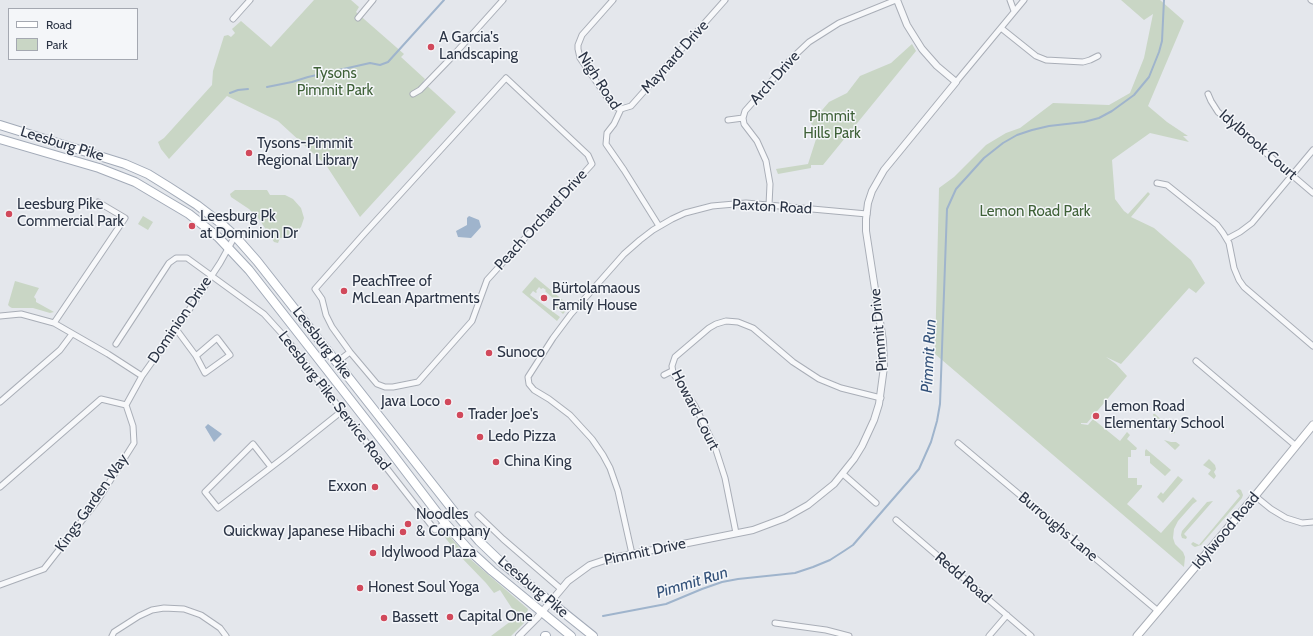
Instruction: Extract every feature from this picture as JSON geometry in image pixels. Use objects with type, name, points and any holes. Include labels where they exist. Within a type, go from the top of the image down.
[{"type":"main road","name":"Leesburg Pike","points":[[0,125],[102,156],[131,166],[148,174],[197,205],[235,236],[257,261],[456,514],[480,541],[502,563],[593,636]]},
{"type":"main road","name":"Leesburg Pike","points":[[0,139],[99,168],[135,182],[189,214],[218,237],[249,270],[445,523],[469,550],[492,571],[571,636]]},
{"type":"main road","name":"Idylwood Road","points":[[1137,636],[1313,425]]},
{"type":"street","points":[[233,19],[250,0]]},
{"type":"street","points":[[358,18],[373,0]]},
{"type":"street","points":[[413,94],[420,90],[450,59],[503,0]]},
{"type":"street","name":"Nigh Road","points":[[613,0],[582,35],[578,49],[580,58],[611,103],[614,107],[621,109],[614,124],[607,133],[606,144],[659,226]]},
{"type":"street","name":"Maynard Drive","points":[[621,109],[631,106],[726,0]]},
{"type":"street","points":[[896,0],[907,25],[922,49],[937,66],[956,82]]},
{"type":"street","name":"Arch Drive","points":[[769,205],[770,184],[766,161],[756,141],[744,124],[743,118],[745,111],[809,42],[839,24],[896,0]]},
{"type":"street","points":[[1010,0],[1014,11]]},
{"type":"street","name":"Pimmit Drive","points":[[519,636],[572,577],[590,566],[608,559],[736,533],[769,524],[799,511],[821,495],[843,474],[862,446],[874,420],[880,398],[884,367],[884,353],[866,231],[866,214],[872,191],[884,170],[1024,0]]},
{"type":"street","points":[[1001,28],[1036,56],[1046,60],[1083,62],[1098,56]]},
{"type":"street","name":"Peach Orchard Drive","points":[[506,78],[588,155],[592,164],[487,280],[472,321],[418,382],[393,387],[385,387],[377,384],[350,352],[332,327],[326,315],[322,299],[316,289],[362,236],[506,78]]},
{"type":"street","name":"Idylbrook Court","points":[[1208,94],[1218,112],[1313,192]]},
{"type":"street","points":[[728,120],[743,118]]},
{"type":"street","points":[[1227,239],[1245,229],[1252,223],[1313,150]]},
{"type":"street","points":[[1157,183],[1167,185],[1217,225],[1227,239],[1234,268],[1244,287],[1313,346]]},
{"type":"street","points":[[54,324],[125,218],[98,202]]},
{"type":"street","name":"Paxton Road","points":[[632,554],[618,491],[610,468],[603,455],[592,439],[570,415],[530,386],[528,380],[553,338],[571,314],[624,254],[659,226],[685,214],[712,206],[746,203],[866,214]]},
{"type":"street","name":"Dominion Drive","points":[[126,405],[142,376],[176,329],[229,248],[235,236]]},
{"type":"street","name":"Leesburg Pike Service Road","points":[[116,344],[170,263],[176,258],[187,258],[264,314],[284,336],[435,530],[445,523]]},
{"type":"street","points":[[0,316],[21,314],[54,324],[108,354],[142,376]]},
{"type":"street","name":"Howard Court","points":[[736,533],[725,478],[715,447],[695,406],[672,371],[675,357],[709,328],[720,322],[733,321],[744,323],[753,328],[793,362],[819,379],[841,388],[880,398]]},
{"type":"street","points":[[176,329],[196,356],[205,373],[230,355],[217,338],[196,356]]},
{"type":"street","points":[[0,402],[60,350],[72,334]]},
{"type":"street","points":[[337,362],[350,352]]},
{"type":"street","points":[[1196,361],[1296,446]]},
{"type":"street","points":[[664,375],[672,371]]},
{"type":"street","points":[[0,487],[101,399],[126,405]]},
{"type":"street","name":"Kings Garden Way","points":[[0,584],[44,569],[98,500],[134,443],[133,426],[126,405]]},
{"type":"street","points":[[272,467],[252,444],[205,492],[218,508],[272,467],[342,411]]},
{"type":"street","name":"Burroughs Lane","points":[[958,443],[1158,611]]},
{"type":"street","points":[[843,474],[876,503]]},
{"type":"street","points":[[1255,496],[1286,518],[1302,523],[1313,522]]},
{"type":"street","points":[[478,514],[503,539],[561,589]]},
{"type":"street","name":"Redd Road","points":[[896,520],[1031,636]]},
{"type":"street","points":[[112,636],[114,632],[139,616],[152,610],[164,608],[184,609],[201,616],[220,628],[226,636]]},
{"type":"street","points":[[989,636],[1007,615]]},
{"type":"street","points":[[775,623],[826,630],[849,636]]},
{"type":"green space","name":"Tysons Pimmit Park","points":[[314,0],[351,0],[359,7],[356,12],[404,54],[401,57],[425,79],[423,82],[456,112],[360,217],[326,165],[278,121],[227,96],[169,159],[161,149],[158,142],[164,138],[212,85],[213,71],[224,36],[228,35],[231,37],[235,33],[232,29],[241,21],[271,47]]},
{"type":"green space","name":"Lemon Road Park","points":[[1121,0],[1160,0],[1184,21],[1148,106],[1167,122],[1188,136],[1183,136],[1189,142],[1150,133],[1112,160],[1115,199],[1128,214],[1148,192],[1150,194],[1131,217],[1154,228],[1191,260],[1205,283],[1196,293],[1189,288],[1121,364],[1106,357],[1116,364],[1127,376],[1087,423],[1081,424],[1088,425],[1093,419],[1120,441],[1127,432],[1130,435],[1127,439],[1137,448],[1136,450],[1131,450],[1131,457],[1128,457],[1128,478],[1137,478],[1137,485],[1142,485],[1142,487],[1127,504],[1161,533],[1193,497],[1197,501],[1178,521],[1174,529],[1173,538],[1175,544],[1183,552],[1185,557],[1184,567],[935,354],[939,188],[954,177],[986,145],[1006,133],[1020,128],[1053,103],[1109,105],[1130,93],[1144,58],[1153,14],[1144,20]]},
{"type":"green space","name":"Pimmit Hills Park","points":[[912,44],[916,51],[823,165],[811,165],[811,168],[778,174],[776,169],[808,164],[817,136],[811,123],[829,102],[847,93],[860,76],[891,63]]},
{"type":"green space","points":[[235,190],[267,190],[270,195],[285,195],[293,199],[301,208],[304,218],[301,227],[294,234],[288,237],[280,238],[278,243],[274,242],[259,219],[249,209],[231,197],[230,194]]},
{"type":"green space","points":[[143,216],[153,222],[148,230],[138,224]]},
{"type":"green space","points":[[535,277],[570,306],[563,314],[554,305],[556,301],[545,291],[546,290],[539,287],[536,293],[533,291],[530,295],[560,317],[557,321],[522,292]]},
{"type":"green space","points":[[15,281],[39,288],[34,297],[36,302],[54,312],[50,313],[33,308],[10,307],[8,305]]},
{"type":"green space","points":[[1153,414],[1155,414],[1175,433],[1171,434],[1171,431],[1157,419],[1154,419]]},
{"type":"green space","points":[[1164,440],[1176,442],[1180,445],[1175,450]]},
{"type":"green space","points":[[1146,449],[1171,470],[1165,476],[1150,463],[1150,456],[1145,456]]},
{"type":"green space","points":[[1209,459],[1215,465],[1216,469],[1214,472],[1216,476],[1214,479],[1208,474],[1211,470],[1203,465]]},
{"type":"green space","points":[[1178,476],[1183,480],[1163,503],[1157,497],[1161,492],[1163,494]]},
{"type":"green space","points":[[1239,489],[1243,495],[1242,498],[1201,545],[1195,547],[1193,546],[1191,544],[1193,542],[1199,545],[1240,496],[1236,491]]},
{"type":"green space","points":[[1213,501],[1184,534],[1187,537],[1186,539],[1182,538],[1182,531],[1207,502]]},
{"type":"green space","points":[[443,529],[469,558],[528,609],[527,613],[513,616],[513,610],[500,590],[494,593],[458,554],[440,531]]},
{"type":"green space","points":[[526,614],[524,623],[511,636],[491,636],[511,621],[513,617]]},
{"type":"water","points":[[469,216],[479,220],[481,227],[471,238],[458,237],[456,231],[467,225],[467,218]]},
{"type":"water","points":[[208,424],[222,434],[214,442],[205,427]]},
{"type":"waterway","points":[[267,87],[370,63],[380,65],[388,62],[444,0]]},
{"type":"waterway","name":"Pimmit Run","points":[[603,616],[666,604],[722,582],[795,573],[830,560],[853,545],[919,469],[931,442],[940,404],[947,209],[956,189],[984,158],[1003,143],[1017,135],[1049,126],[1084,122],[1099,118],[1112,111],[1134,95],[1149,77],[1159,52],[1162,41],[1164,0]]},
{"type":"waterway","points":[[230,93],[248,89]]},
{"type":"place","name":"A Garcia's Landscaping","points":[[431,47]]},
{"type":"place","name":"Tysons-Pimmit Regional Library","points":[[249,153]]},
{"type":"place","name":"Leesburg Pike Commercial Park","points":[[9,214]]},
{"type":"place","name":"Leesburg Pk at Dominion Dr","points":[[192,226]]},
{"type":"place","name":"PeachTree of McLean Apartments","points":[[344,291]]},
{"type":"place","name":"Bürtolamaous Family House","points":[[544,298]]},
{"type":"place","name":"Sunoco","points":[[489,353]]},
{"type":"place","name":"Java Loco","points":[[448,402]]},
{"type":"place","name":"Trader Joe's","points":[[460,415]]},
{"type":"place","name":"Lemon Road Elementary School","points":[[1096,416]]},
{"type":"place","name":"Ledo Pizza","points":[[480,437]]},
{"type":"place","name":"China King","points":[[496,462]]},
{"type":"place","name":"Exxon","points":[[375,487]]},
{"type":"place","name":"Noodles & Company","points":[[408,524]]},
{"type":"place","name":"Quickway Japanese Hibachi","points":[[403,532]]},
{"type":"place","name":"Idylwood Plaza","points":[[373,553]]},
{"type":"place","name":"Honest Soul Yoga","points":[[360,588]]},
{"type":"place","name":"Capital One","points":[[450,617]]},
{"type":"place","name":"Bassett","points":[[384,618]]}]
